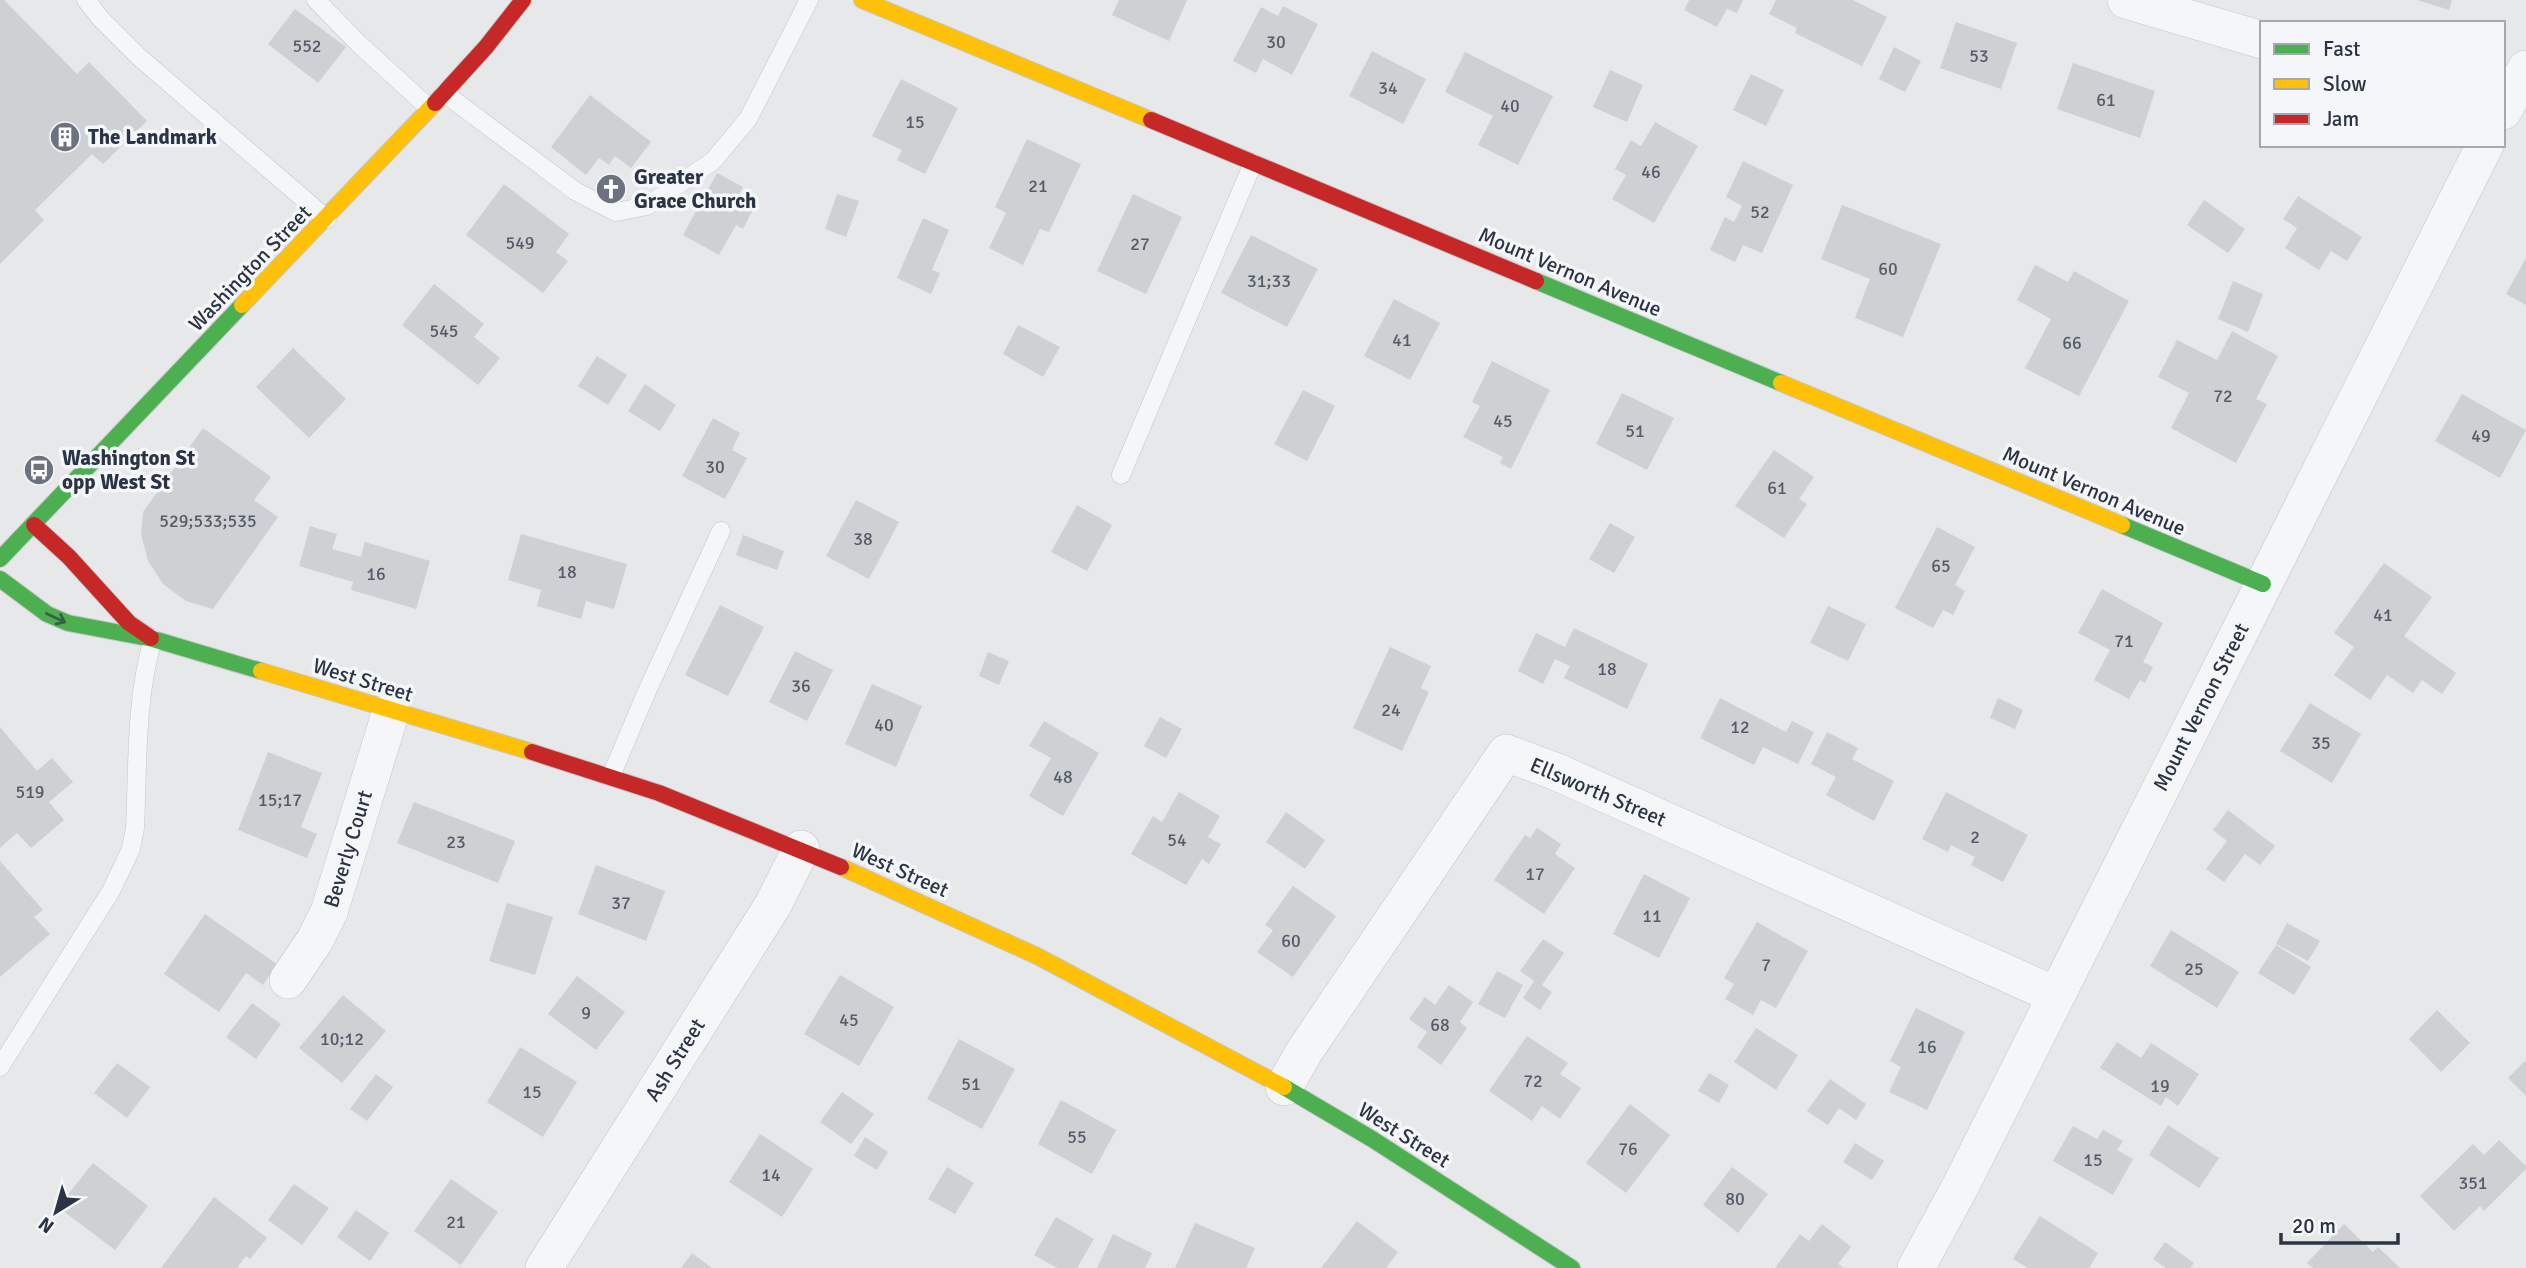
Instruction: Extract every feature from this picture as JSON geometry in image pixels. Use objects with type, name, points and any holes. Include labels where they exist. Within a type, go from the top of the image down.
[{"type":"street","name":"Washington Street","points":[[0,559],[327,219],[486,47],[523,0]]},
{"type":"street","name":"Mount Vernon Avenue","points":[[862,0],[2263,584]]},
{"type":"street","points":[[2126,0],[2260,39]]},
{"type":"street","points":[[2505,107],[2526,69]]},
{"type":"street","name":"Mount Vernon Street","points":[[1916,1268],[1960,1187],[2484,147]]},
{"type":"street","name":"West Street","points":[[34,525],[69,557],[129,624],[153,639]]},
{"type":"street","name":"West Street","points":[[0,579],[47,614],[68,623],[153,639],[611,776],[801,849],[919,900],[1037,956],[1284,1087],[1372,1139],[1572,1268]]},
{"type":"street","name":"Beverly Court","points":[[288,980],[315,940],[329,912],[391,711]]},
{"type":"street","name":"Ellsworth Street","points":[[1284,1087],[1304,1052],[1506,753],[1557,772],[2055,995]]},
{"type":"street","name":"Ash Street","points":[[544,1268],[773,905],[801,849]]},
{"type":"lane","points":[[86,0],[139,57],[327,219]]},
{"type":"lane","points":[[316,0],[429,108]]},
{"type":"lane","points":[[444,93],[575,191],[616,212],[647,206],[713,162],[748,119],[809,0]]},
{"type":"lane","points":[[1121,475],[1253,163]]},
{"type":"lane","points":[[611,776],[648,688],[721,531]]},
{"type":"lane","points":[[0,1067],[111,891],[131,849],[135,828],[141,693],[153,639]]},
{"type":"building","name":"The Landmark","points":[[0,0],[4,0],[77,74],[89,62],[147,121],[103,164],[92,154],[35,210],[44,220],[0,264]]},
{"type":"building","points":[[1119,0],[1187,0],[1169,41],[1112,15]]},
{"type":"building","points":[[1689,0],[1743,0],[1737,13],[1727,9],[1717,27],[1684,10]]},
{"type":"building","points":[[1776,0],[1853,0],[1887,17],[1862,66],[1795,33],[1797,28],[1769,14]]},
{"type":"building","points":[[2417,0],[2452,0],[2449,10]]},
{"type":"building","points":[[1283,6],[1318,24],[1292,75],[1263,59],[1256,73],[1233,61],[1261,7],[1278,16]]},
{"type":"building","points":[[295,9],[346,47],[318,83],[268,44]]},
{"type":"building","points":[[1956,22],[2017,43],[2001,89],[1940,68]]},
{"type":"building","points":[[1894,47],[1921,61],[1905,92],[1879,79]]},
{"type":"building","points":[[1372,51],[1426,79],[1403,124],[1349,96]]},
{"type":"building","points":[[1465,52],[1553,96],[1518,165],[1478,145],[1493,116],[1445,92]]},
{"type":"building","points":[[2073,63],[2155,91],[2140,138],[2057,109]]},
{"type":"building","points":[[1610,70],[1643,85],[1627,122],[1593,107]]},
{"type":"building","points":[[1751,74],[1784,90],[1766,126],[1733,110]]},
{"type":"building","points":[[901,79],[958,108],[925,174],[897,160],[902,150],[872,136]]},
{"type":"building","points":[[590,95],[651,142],[631,168],[615,156],[609,165],[599,158],[586,175],[551,147]]},
{"type":"building","points":[[1655,122],[1698,146],[1654,223],[1612,199],[1626,175],[1615,169],[1631,140],[1641,146]]},
{"type":"building","points":[[1027,139],[1081,164],[1049,232],[1040,229],[1023,265],[989,248],[1006,213],[995,207]]},
{"type":"building","points":[[1743,161],[1793,185],[1762,253],[1743,245],[1735,262],[1710,250],[1725,217],[1734,222],[1742,206],[1726,197]]},
{"type":"building","points":[[717,173],[743,187],[740,193],[757,202],[743,229],[736,225],[719,255],[683,235]]},
{"type":"building","points":[[504,184],[569,234],[556,252],[568,261],[543,293],[466,235]]},
{"type":"building","points":[[837,194],[859,201],[846,237],[825,229]]},
{"type":"building","points":[[1133,194],[1182,217],[1146,294],[1097,271]]},
{"type":"building","points":[[2298,196],[2362,237],[2347,261],[2331,251],[2319,270],[2285,248],[2297,228],[2283,219]]},
{"type":"building","points":[[2204,200],[2245,229],[2228,253],[2187,225]]},
{"type":"building","points":[[1842,205],[1941,244],[1903,337],[1855,318],[1870,279],[1821,259]]},
{"type":"building","points":[[923,218],[949,230],[932,270],[940,273],[931,294],[897,278]]},
{"type":"building","points":[[1251,235],[1318,269],[1287,327],[1221,293]]},
{"type":"building","points":[[2526,258],[2526,305],[2506,294]]},
{"type":"building","points":[[2035,265],[2068,282],[2074,271],[2129,301],[2079,396],[2025,368],[2051,319],[2017,300]]},
{"type":"building","points":[[2233,281],[2263,294],[2248,332],[2218,319]]},
{"type":"building","points":[[434,284],[484,324],[474,337],[500,358],[478,385],[402,325]]},
{"type":"building","points":[[1394,299],[1440,323],[1410,380],[1364,356]]},
{"type":"building","points":[[1018,325],[1060,347],[1043,377],[1003,354]]},
{"type":"building","points":[[2232,331],[2278,356],[2256,399],[2267,404],[2236,463],[2171,428],[2189,393],[2158,377],[2177,340],[2217,360]]},
{"type":"building","points":[[293,348],[346,399],[309,438],[256,387]]},
{"type":"building","points":[[597,356],[627,375],[608,405],[578,386]]},
{"type":"building","points":[[1492,361],[1550,390],[1511,469],[1500,463],[1503,457],[1463,437],[1480,406],[1472,402]]},
{"type":"building","points":[[645,384],[676,405],[660,431],[628,411]]},
{"type":"building","points":[[1303,390],[1335,406],[1307,461],[1274,444]]},
{"type":"building","points":[[1622,393],[1674,418],[1647,470],[1596,444]]},
{"type":"building","points":[[2462,394],[2526,430],[2500,478],[2435,441]]},
{"type":"building","points":[[713,418],[740,433],[732,450],[747,458],[725,499],[682,476]]},
{"type":"building","points":[[203,428],[271,477],[254,500],[278,517],[213,609],[186,601],[163,584],[148,561],[141,534],[143,512]]},
{"type":"building","points":[[1774,450],[1814,477],[1799,499],[1807,504],[1784,538],[1735,506]]},
{"type":"building","points":[[856,500],[899,522],[869,579],[826,556]]},
{"type":"building","points":[[1077,505],[1112,525],[1087,571],[1051,552]]},
{"type":"building","points":[[1610,523],[1635,537],[1614,573],[1589,559]]},
{"type":"building","points":[[310,526],[337,534],[332,549],[361,557],[365,542],[430,561],[416,609],[351,590],[353,582],[299,566]]},
{"type":"building","points":[[1937,527],[1975,547],[1955,585],[1965,591],[1953,615],[1943,610],[1933,628],[1895,608]]},
{"type":"building","points":[[521,534],[627,564],[614,609],[586,601],[581,619],[537,606],[541,590],[508,580]]},
{"type":"building","points":[[743,535],[784,551],[777,570],[736,555]]},
{"type":"building","points":[[2384,563],[2432,597],[2404,636],[2456,673],[2442,694],[2422,680],[2413,693],[2387,675],[2370,700],[2334,675],[2354,647],[2334,633]]},
{"type":"building","points":[[2102,589],[2163,623],[2143,662],[2153,667],[2145,683],[2140,680],[2129,699],[2094,680],[2110,650],[2078,633]]},
{"type":"building","points":[[720,605],[764,627],[728,696],[685,675]]},
{"type":"building","points":[[1828,606],[1866,624],[1848,661],[1810,643]]},
{"type":"building","points":[[1574,628],[1648,664],[1627,709],[1564,678],[1570,666],[1555,659],[1543,684],[1518,671],[1536,633],[1565,647]]},
{"type":"building","points":[[1390,647],[1431,666],[1421,688],[1429,692],[1402,751],[1353,728]]},
{"type":"building","points":[[795,651],[833,670],[807,721],[769,702]]},
{"type":"building","points":[[988,652],[1009,661],[999,685],[979,676]]},
{"type":"building","points":[[872,684],[922,706],[896,767],[845,744]]},
{"type":"building","points":[[1720,698],[1786,732],[1792,721],[1814,732],[1798,764],[1763,747],[1754,765],[1700,738]]},
{"type":"building","points":[[1998,698],[2023,710],[2015,729],[1990,718]]},
{"type":"building","points":[[2310,703],[2361,734],[2332,783],[2280,751]]},
{"type":"building","points":[[1160,717],[1182,729],[1166,758],[1144,746]]},
{"type":"building","points":[[1044,721],[1099,753],[1063,816],[1029,796],[1051,758],[1029,746]]},
{"type":"building","points":[[0,727],[37,771],[52,758],[73,782],[49,802],[64,820],[31,848],[17,833],[0,848]]},
{"type":"building","points":[[1827,732],[1858,748],[1852,759],[1894,781],[1874,821],[1826,795],[1836,777],[1811,764]]},
{"type":"building","points":[[268,752],[322,773],[301,827],[317,834],[307,858],[238,830]]},
{"type":"building","points":[[1179,792],[1220,816],[1208,837],[1221,844],[1209,864],[1202,859],[1186,885],[1131,854],[1153,816],[1162,822]]},
{"type":"building","points":[[1946,792],[2028,835],[2003,882],[1971,865],[1975,857],[1951,845],[1948,852],[1922,839]]},
{"type":"building","points":[[414,802],[515,841],[498,883],[397,843]]},
{"type":"building","points":[[2228,810],[2275,846],[2260,865],[2245,854],[2224,882],[2206,869],[2227,841],[2213,830]]},
{"type":"building","points":[[1286,812],[1325,840],[1305,869],[1266,842]]},
{"type":"building","points":[[1537,828],[1561,844],[1555,854],[1575,868],[1544,914],[1494,880],[1525,835],[1530,838]]},
{"type":"building","points":[[0,861],[43,910],[34,917],[50,934],[0,977]]},
{"type":"building","points":[[596,865],[665,891],[646,941],[578,914]]},
{"type":"building","points":[[1644,874],[1690,898],[1659,958],[1613,934]]},
{"type":"building","points":[[1293,886],[1336,916],[1293,977],[1257,952],[1273,930],[1265,925]]},
{"type":"building","points":[[507,903],[553,917],[535,975],[489,961]]},
{"type":"building","points":[[205,914],[277,964],[263,985],[246,973],[219,1012],[164,974]]},
{"type":"building","points":[[1757,922],[1808,951],[1776,1008],[1761,1000],[1753,1015],[1725,999],[1734,984],[1724,978]]},
{"type":"building","points":[[2287,923],[2320,941],[2308,961],[2276,944]]},
{"type":"building","points":[[2171,930],[2239,972],[2217,1008],[2150,966]]},
{"type":"building","points":[[1543,939],[1564,953],[1542,985],[1552,992],[1540,1010],[1523,998],[1534,981],[1520,971]]},
{"type":"building","points":[[2276,945],[2311,967],[2294,995],[2258,973]]},
{"type":"building","points":[[1497,971],[1523,985],[1505,1018],[1478,1004]]},
{"type":"building","points":[[840,975],[894,1007],[859,1066],[804,1034]]},
{"type":"building","points":[[577,976],[625,1012],[596,1050],[548,1014]]},
{"type":"building","points":[[1449,985],[1473,1002],[1460,1022],[1467,1028],[1441,1065],[1417,1047],[1427,1032],[1409,1019],[1425,997],[1435,1005]]},
{"type":"building","points":[[343,995],[386,1031],[342,1083],[299,1048]]},
{"type":"building","points":[[252,1003],[281,1024],[256,1059],[226,1037]]},
{"type":"building","points":[[1916,1008],[1965,1032],[1927,1110],[1889,1092],[1901,1067],[1890,1061]]},
{"type":"building","points":[[2437,1010],[2470,1043],[2441,1072],[2409,1039]]},
{"type":"building","points":[[1756,1028],[1798,1055],[1776,1090],[1734,1062]]},
{"type":"building","points":[[1527,1036],[1568,1063],[1560,1074],[1581,1088],[1560,1119],[1542,1106],[1532,1121],[1489,1091]]},
{"type":"building","points":[[959,1039],[1015,1069],[982,1129],[927,1099]]},
{"type":"building","points":[[2117,1042],[2141,1058],[2151,1043],[2199,1074],[2178,1106],[2166,1097],[2161,1106],[2100,1068]]},
{"type":"building","points":[[520,1047],[577,1082],[543,1137],[487,1102]]},
{"type":"building","points":[[2526,1060],[2526,1096],[2508,1078]]},
{"type":"building","points":[[117,1063],[150,1087],[127,1118],[94,1093]]},
{"type":"building","points":[[1709,1073],[1729,1085],[1719,1103],[1698,1091]]},
{"type":"building","points":[[376,1074],[393,1087],[367,1121],[350,1109]]},
{"type":"building","points":[[1830,1079],[1866,1104],[1856,1120],[1839,1108],[1828,1125],[1807,1111]]},
{"type":"building","points":[[842,1092],[874,1114],[851,1144],[820,1122]]},
{"type":"building","points":[[1061,1100],[1116,1130],[1092,1174],[1038,1144]]},
{"type":"building","points":[[1630,1104],[1670,1135],[1626,1193],[1586,1163]]},
{"type":"building","points":[[2168,1125],[2219,1158],[2199,1188],[2149,1155]]},
{"type":"building","points":[[2073,1126],[2097,1139],[2103,1130],[2123,1141],[2117,1150],[2133,1159],[2113,1195],[2053,1161]]},
{"type":"building","points":[[760,1134],[813,1169],[782,1217],[729,1182]]},
{"type":"building","points":[[865,1137],[888,1152],[877,1170],[854,1156]]},
{"type":"building","points":[[2499,1140],[2526,1169],[2484,1211],[2480,1206],[2454,1231],[2420,1196],[2473,1144],[2484,1155]]},
{"type":"building","points":[[1855,1143],[1884,1161],[1872,1180],[1843,1162]]},
{"type":"building","points":[[93,1163],[148,1206],[115,1250],[58,1207]]},
{"type":"building","points":[[947,1167],[974,1183],[955,1214],[928,1199]]},
{"type":"building","points":[[1732,1167],[1768,1194],[1738,1233],[1703,1205]]},
{"type":"building","points":[[451,1179],[498,1212],[461,1265],[414,1231]]},
{"type":"building","points":[[294,1184],[329,1208],[302,1245],[268,1220]]},
{"type":"building","points":[[214,1197],[267,1238],[250,1259],[246,1256],[237,1268],[161,1268]]},
{"type":"building","points":[[356,1210],[389,1233],[370,1261],[337,1237]]},
{"type":"building","points":[[2040,1216],[2098,1253],[2089,1268],[2028,1268],[2013,1259]]},
{"type":"building","points":[[1056,1217],[1094,1239],[1077,1268],[1057,1268],[1034,1255]]},
{"type":"building","points":[[1357,1221],[1398,1252],[1386,1268],[1321,1268]]},
{"type":"building","points":[[1195,1223],[1255,1248],[1246,1268],[1175,1268]]},
{"type":"building","points":[[1822,1224],[1851,1247],[1838,1264],[1844,1268],[1775,1268],[1800,1234],[1809,1241]]},
{"type":"building","points":[[2344,1224],[2373,1252],[2378,1247],[2400,1268],[2313,1268],[2307,1263]]},
{"type":"building","points":[[1113,1234],[1152,1253],[1145,1268],[1097,1268]]},
{"type":"building","points":[[2165,1242],[2194,1263],[2190,1268],[2166,1268],[2153,1259]]},
{"type":"building","points":[[692,1253],[712,1268],[681,1268]]},
{"type":"traffic: fast","points":[[1536,281],[1781,383]]},
{"type":"traffic: fast","points":[[0,559],[242,305]]},
{"type":"traffic: fast","points":[[2122,525],[2263,584]]},
{"type":"traffic: fast","points":[[0,579],[47,614],[68,623],[153,639],[261,671]]},
{"type":"traffic: fast","points":[[1284,1087],[1372,1139],[1572,1268]]},
{"type":"traffic: slow","points":[[862,0],[1151,120]]},
{"type":"traffic: slow","points":[[242,305],[435,103]]},
{"type":"traffic: slow","points":[[1781,383],[2122,525]]},
{"type":"traffic: slow","points":[[261,671],[532,752]]},
{"type":"traffic: slow","points":[[841,867],[1037,956],[1284,1087]]},
{"type":"traffic: jam","points":[[435,103],[486,47],[523,0]]},
{"type":"traffic: jam","points":[[1151,120],[1536,281]]},
{"type":"traffic: jam","points":[[34,525],[69,557],[129,623],[151,638]]},
{"type":"traffic: jam","points":[[532,752],[659,793],[841,867]]},
{"type":"place","name":"The Landmark","points":[[65,137]]},
{"type":"place","name":"Greater Grace Church","points":[[611,189]]},
{"type":"place","name":"Washington St opp West St","points":[[39,470]]}]
